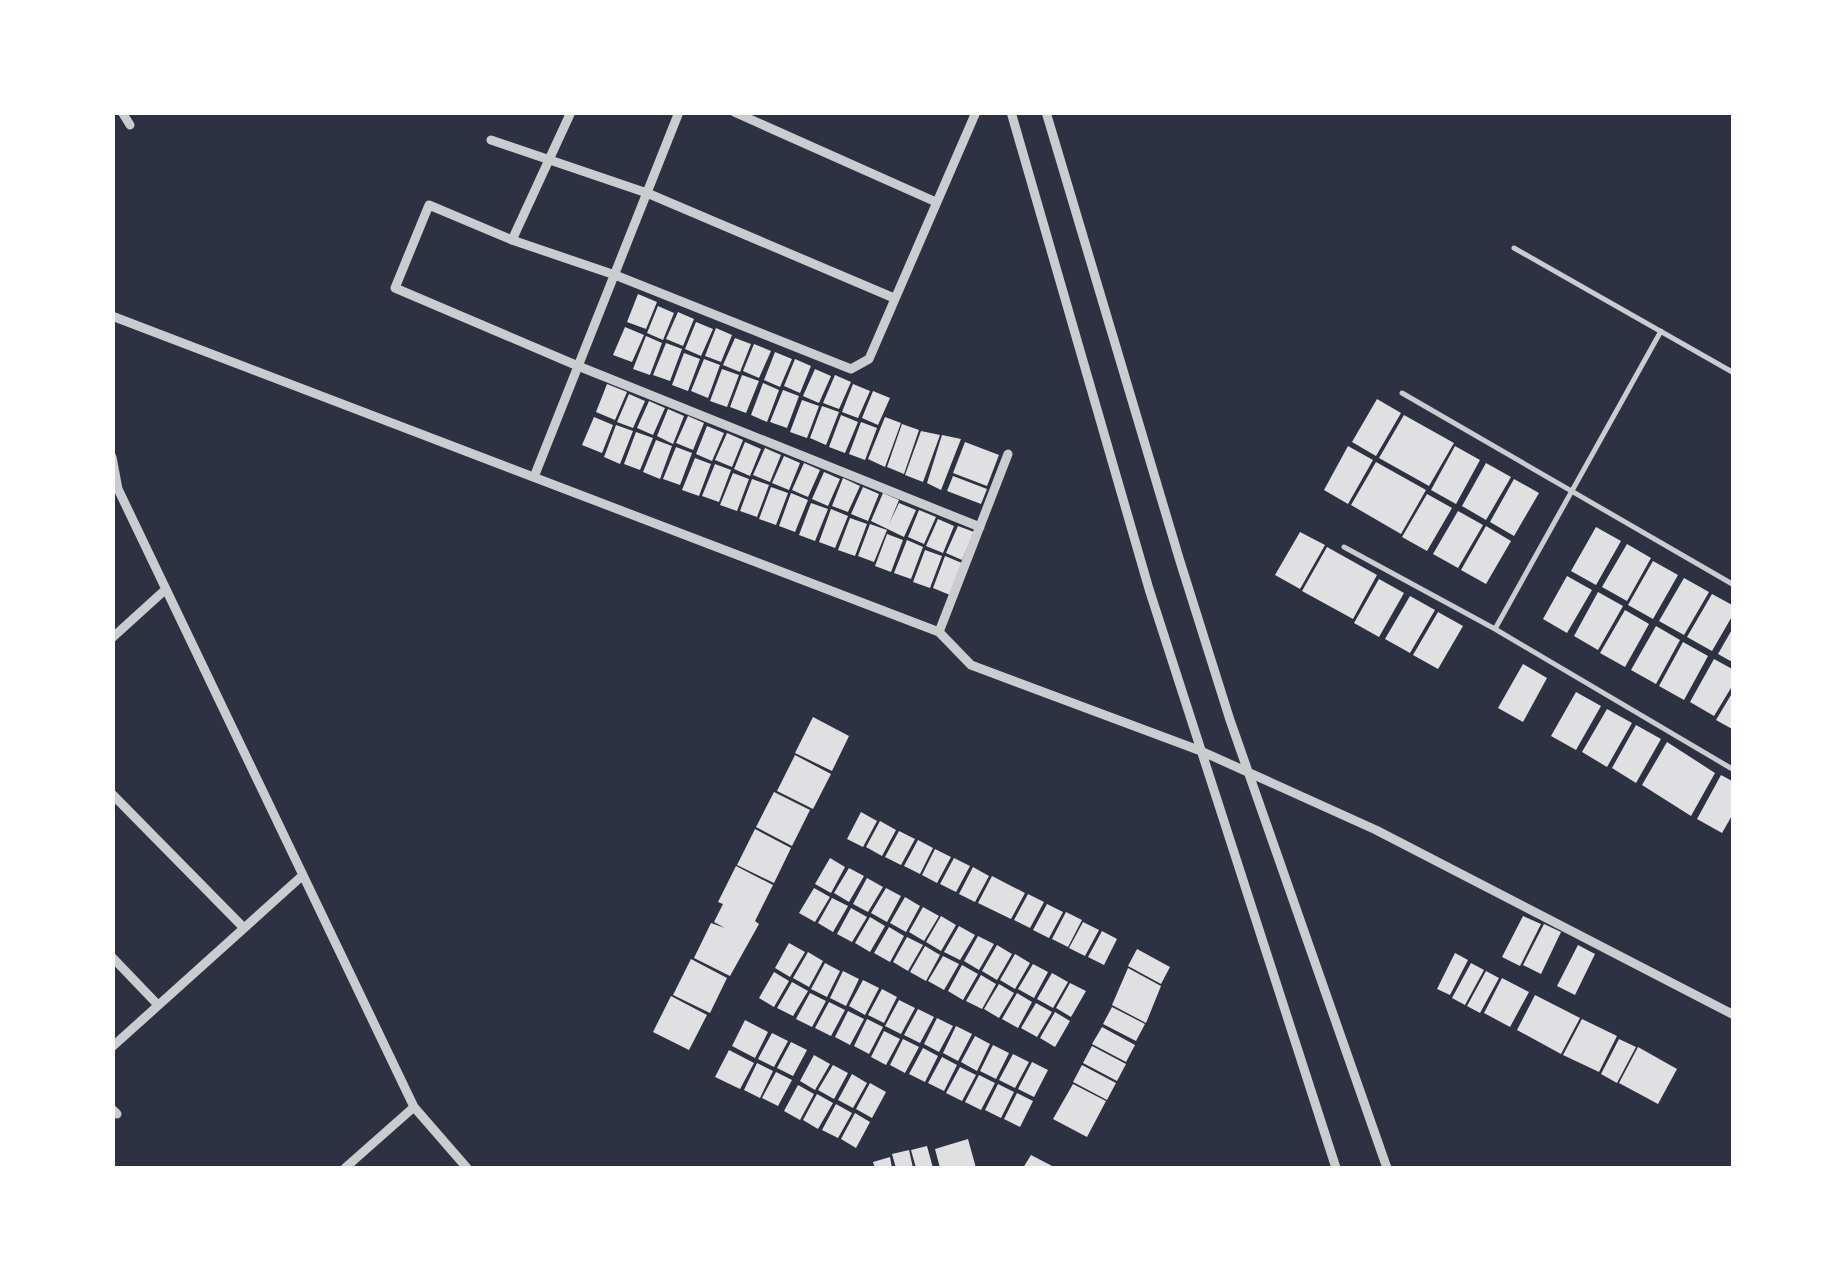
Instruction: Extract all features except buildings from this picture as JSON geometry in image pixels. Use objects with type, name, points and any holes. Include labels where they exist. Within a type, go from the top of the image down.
[{"type":"street","points":[[122,112],[130,125]]},
{"type":"street","points":[[512,240],[571,112]]},
{"type":"street","points":[[534,478],[679,112]]},
{"type":"street","points":[[734,112],[936,202]]},
{"type":"street","points":[[976,112],[870,359],[851,369],[429,205],[395,288],[578,366],[980,526]]},
{"type":"street","points":[[1011,112],[1149,589],[1336,1168]]},
{"type":"street","points":[[1046,112],[1178,558],[1248,773],[1387,1168]]},
{"type":"street","points":[[490,140],[647,193],[894,298]]},
{"type":"street","points":[[112,316],[938,632],[970,665],[1201,752],[1376,830],[1734,1015]]},
{"type":"street","points":[[938,632],[1008,454]]},
{"type":"street","points":[[112,457],[118,489],[414,1107],[467,1168]]},
{"type":"street","points":[[114,632],[166,589]]},
{"type":"street","points":[[112,794],[244,928]]},
{"type":"street","points":[[112,1047],[303,875]]},
{"type":"street","points":[[112,957],[158,1006]]},
{"type":"street","points":[[345,1168],[414,1107]]},
{"type":"street","points":[[355,1159],[363,1168]]},
{"type":"lane","points":[[1514,248],[1734,373]]},
{"type":"lane","points":[[1495,629],[1661,331]]},
{"type":"lane","points":[[1402,393],[1734,585]]},
{"type":"lane","points":[[1344,547],[1495,629],[1734,770]]}]
